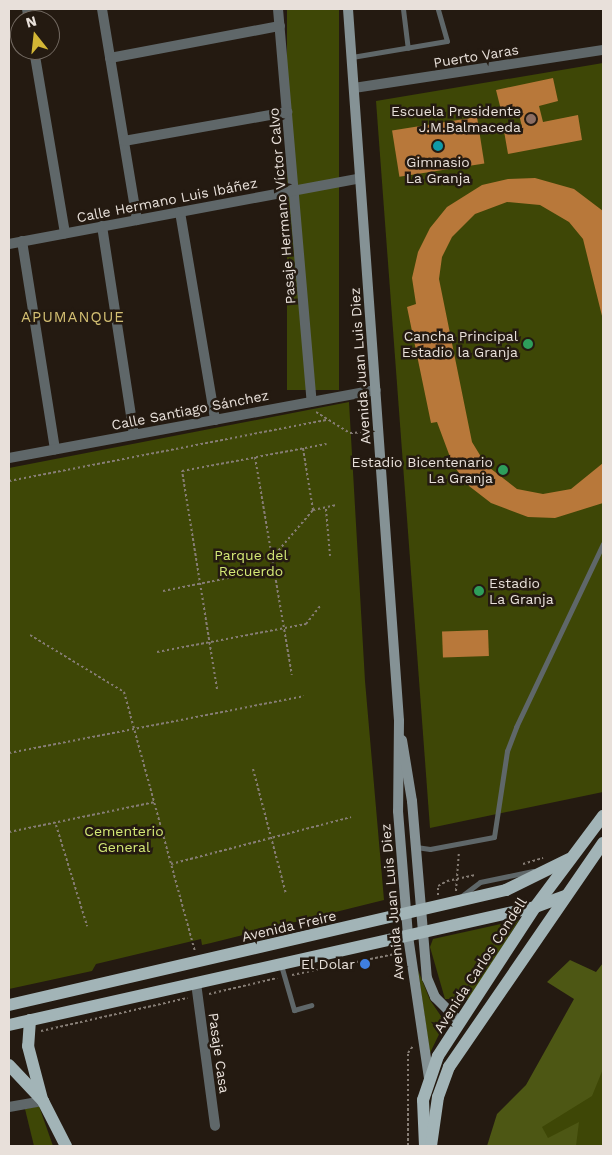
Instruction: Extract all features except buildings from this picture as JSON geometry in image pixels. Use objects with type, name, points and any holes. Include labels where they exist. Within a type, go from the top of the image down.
[{"type":"main road","name":"Avenida Juan Luis Diez","points":[[348,9],[399,721],[416,847],[421,933],[429,985],[459,1021]]},
{"type":"main road","name":"Avenida Juan Luis Diez","points":[[399,721],[398,811],[409,951],[420,1038],[429,1079]]},
{"type":"main road","name":"Avenida Carlos Condell","points":[[425,1146],[422,1110],[429,1079],[459,1021],[535,907],[603,816]]},
{"type":"main road","points":[[431,1146],[440,1088],[461,1049],[603,843]]},
{"type":"main road","name":"Avenida Freire","points":[[9,1005],[198,963],[506,890],[552,861],[570,859]]},
{"type":"main road","points":[[9,1025],[197,990],[281,964],[535,907],[566,896]]},
{"type":"main road","points":[[30,1020],[28,1034],[43,1101],[66,1146]]},
{"type":"main road","points":[[459,1021],[461,1049]]},
{"type":"main road","points":[[9,1065],[43,1101]]},
{"type":"street","points":[[102,9],[137,220]]},
{"type":"street","name":"Pasaje Hermano Víctor Calvo","points":[[278,9],[312,402]]},
{"type":"street","points":[[110,58],[280,26]]},
{"type":"street","name":"Puerto Varas","points":[[354,88],[603,50]]},
{"type":"street","points":[[36,60],[65,233]]},
{"type":"street","points":[[124,141],[287,112]]},
{"type":"street","name":"Calle Hermano Luis Ibáñez","points":[[9,244],[360,178]]},
{"type":"street","points":[[180,212],[215,420]]},
{"type":"street","points":[[102,226],[134,435]]},
{"type":"street","points":[[22,241],[55,450]]},
{"type":"street","name":"Calle Santiago Sánchez","points":[[9,458],[376,390]]},
{"type":"street","name":"Pasaje Casa","points":[[197,990],[215,1126]]},
{"type":"street","points":[[9,1108],[43,1101]]},
{"type":"lane","points":[[403,9],[408,48]]},
{"type":"lane","points":[[351,57],[447,41],[438,9]]},
{"type":"lane","points":[[416,847],[430,849],[494,837],[507,751],[516,727],[603,544]]},
{"type":"lane","points":[[281,964],[286,976],[294,1010],[311,1006]]},
{"type":"path","points":[[312,402],[312,409],[326,420],[350,433],[378,432]]},
{"type":"path","points":[[9,481],[326,420]]},
{"type":"path","points":[[217,689],[182,471],[326,444]]},
{"type":"path","points":[[303,448],[313,510]]},
{"type":"path","points":[[255,457],[292,675]]},
{"type":"path","points":[[272,558],[313,510],[326,509],[336,505]]},
{"type":"path","points":[[326,509],[330,556]]},
{"type":"path","points":[[163,591],[273,569]]},
{"type":"path","points":[[157,652],[306,624],[321,605]]},
{"type":"path","points":[[30,635],[124,692],[132,729],[155,802],[170,864],[198,963]]},
{"type":"path","points":[[9,753],[304,696]]},
{"type":"path","points":[[253,769],[286,894]]},
{"type":"path","points":[[9,832],[56,825],[155,802]]},
{"type":"path","points":[[170,864],[351,818]]},
{"type":"path","points":[[56,825],[87,926]]},
{"type":"path","points":[[453,903],[458,878],[459,844]]},
{"type":"path","points":[[515,867],[552,861]]},
{"type":"path","points":[[437,907],[438,886],[458,878],[478,874]]},
{"type":"path","points":[[28,1034],[197,990],[286,976],[409,951]]},
{"type":"path","points":[[408,1146],[408,1053],[420,1038]]},
{"type":"green space","points":[[287,9],[339,9],[339,390],[287,390]]},
{"type":"green space","name":"Estadio Bicentenario La Granja","points":[[603,63],[603,792],[430,828],[376,101]]},
{"type":"green space","name":"Cementerio General","points":[[349,402],[365,681],[384,900],[202,945],[201,939],[96,964],[92,971],[9,989],[9,468]]},
{"type":"green space","points":[[519,920],[469,999],[445,999],[430,947],[433,939]]},
{"type":"green space","points":[[570,960],[596,972],[603,963],[603,1069],[592,1096],[542,1127],[548,1138],[579,1122],[576,1146],[487,1146],[497,1114],[526,1085],[574,999],[547,982]]},
{"type":"green space","points":[[418,970],[430,1000],[445,1022],[430,1053]]},
{"type":"green space","points":[[603,1000],[603,1146],[499,1146]]},
{"type":"green space","points":[[39,1106],[53,1146],[34,1146],[25,1109]]},
{"type":"place","name":"Escuela Presidente J.M.Balmaceda","points":[[531,119]]},
{"type":"place","name":"Gimnasio La Granja","points":[[438,146]]},
{"type":"place","name":"Cancha Principal Estadio la Granja","points":[[528,344]]},
{"type":"place","name":"Estadio Bicentenario La Granja","points":[[503,470]]},
{"type":"place","name":"Estadio La Granja","points":[[479,591]]},
{"type":"place","name":"El Dolar","points":[[365,964]]},
{"type":"district","name":"APUMANQUE","points":[[73,318]]},
{"type":"park label","name":"Parque del Recuerdo","points":[[251,564]]}]
